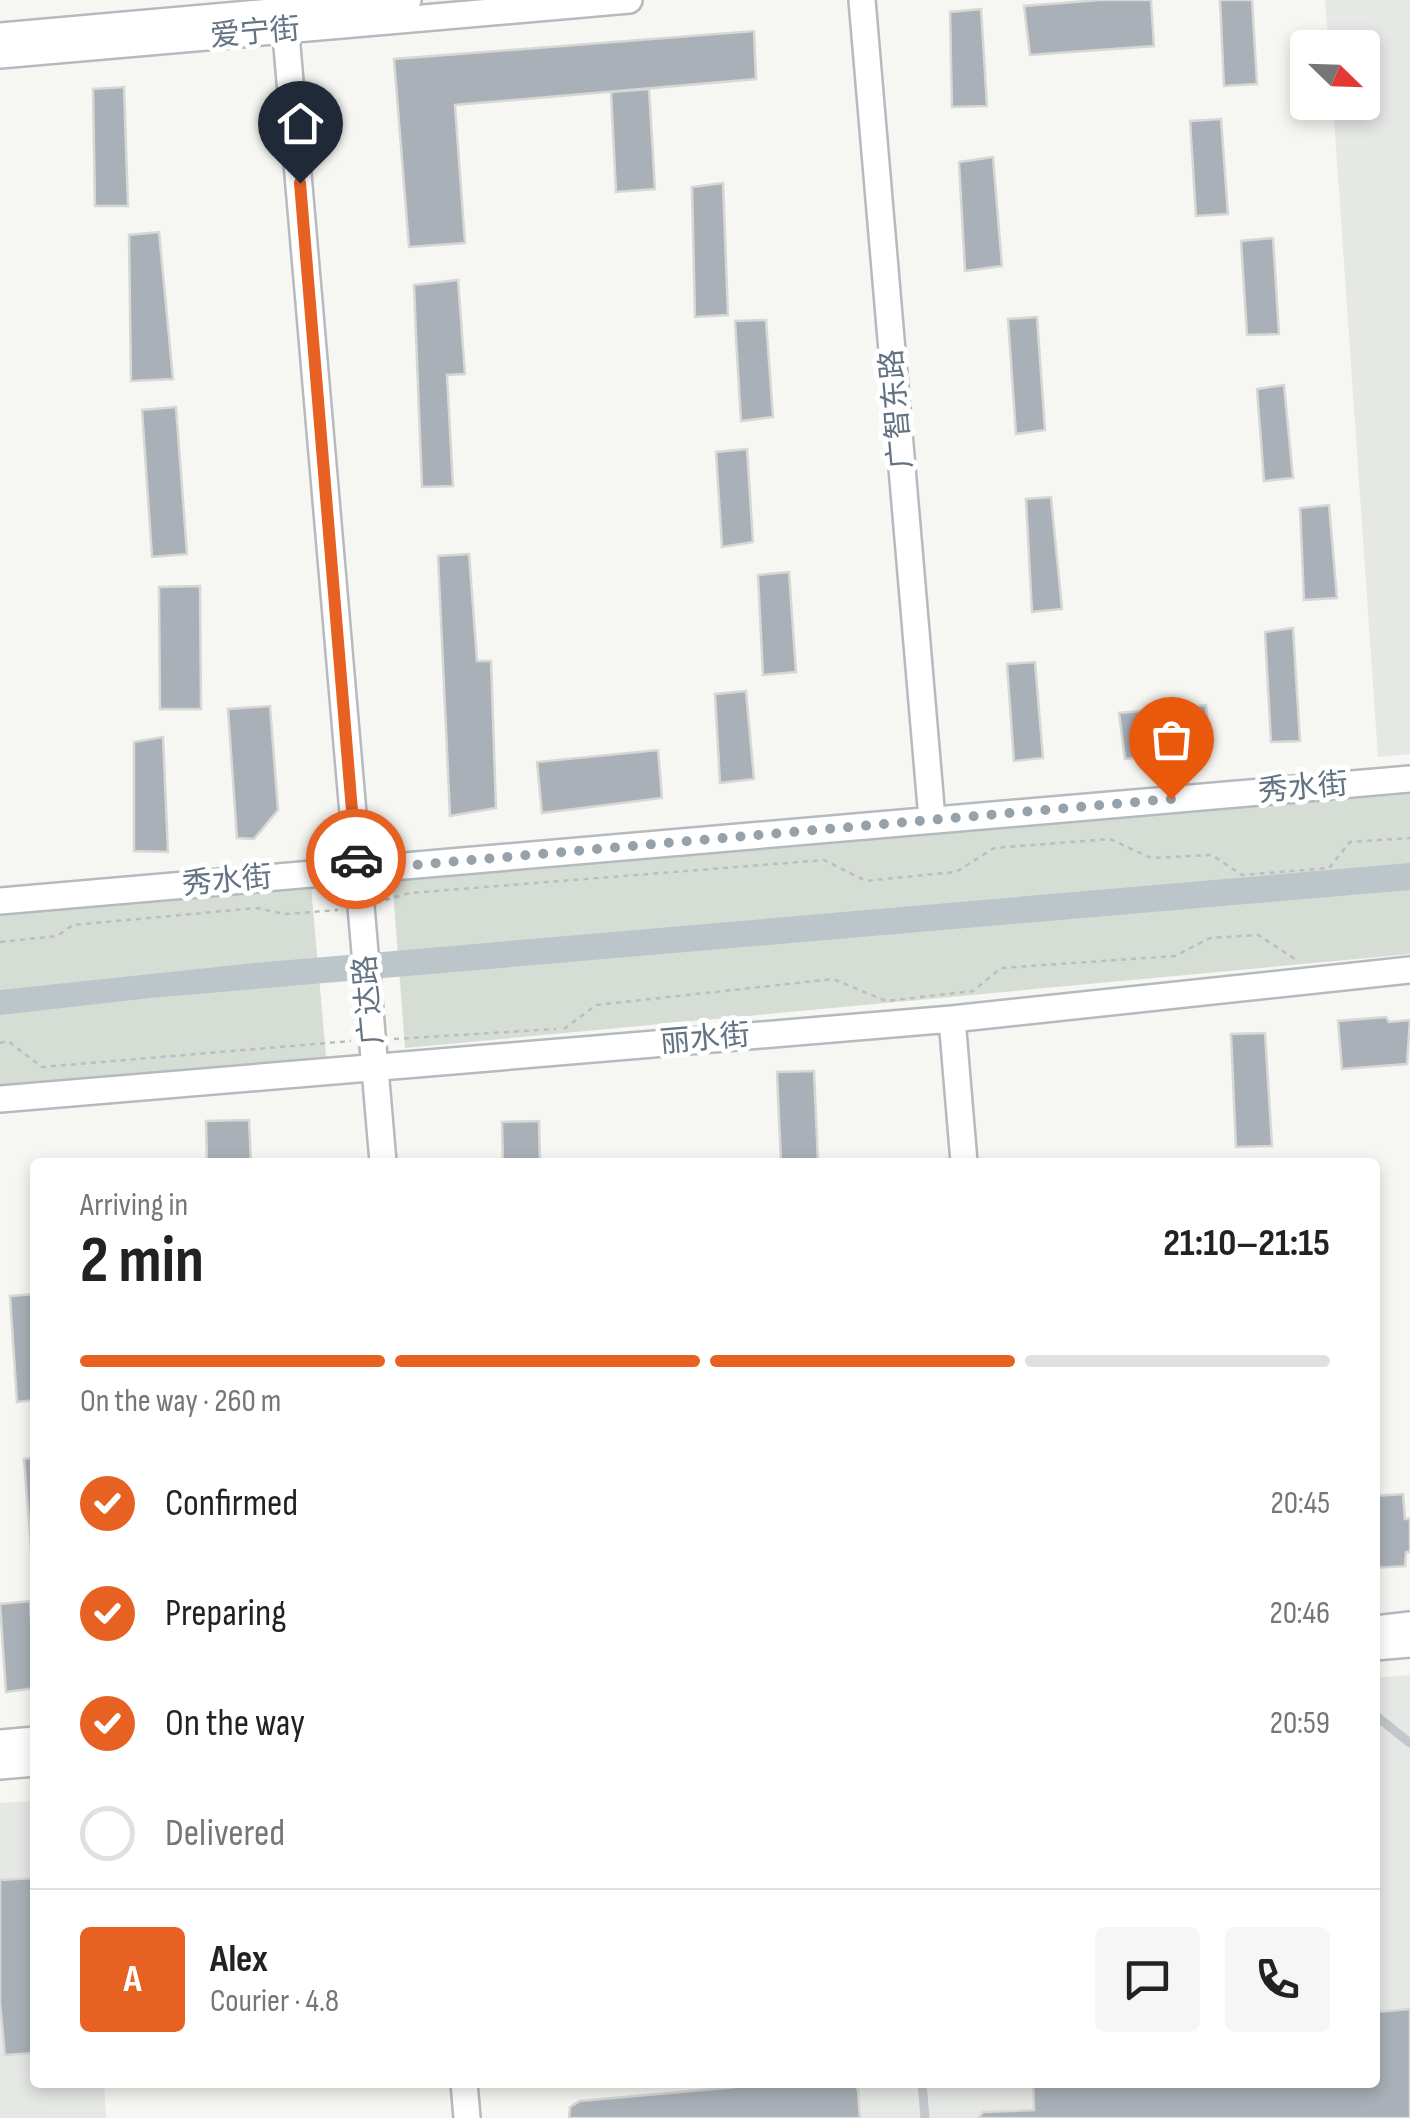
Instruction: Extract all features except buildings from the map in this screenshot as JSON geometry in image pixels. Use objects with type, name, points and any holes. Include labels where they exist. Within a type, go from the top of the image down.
[{"type":"main road","name":"爱宁街","points":[[0,36],[408,0]]},
{"type":"main road","name":"爱宁街","points":[[0,56],[277,14],[630,0]]},
{"type":"main road","name":"广智东路","points":[[862,0],[932,819]]},
{"type":"main road","name":"广达路","points":[[277,14],[365,1053],[367,1158]]},
{"type":"main road","name":"秀水街","points":[[0,901],[1410,779]]},
{"type":"main road","name":"丽水街","points":[[0,1099],[365,1053],[952,1019],[1410,970]]},
{"type":"main road","points":[[952,1019],[964,1158]]},
{"type":"main road","name":"广达路","points":[[365,1053],[382,1158]]},
{"type":"main road","points":[[1380,1628],[1410,1626]]},
{"type":"main road","points":[[1380,1647],[1410,1644]]},
{"type":"main road","points":[[0,1743],[30,1740]]},
{"type":"main road","points":[[0,1766],[30,1763]]},
{"type":"main road","points":[[448,2088],[450,2118]]},
{"type":"main road","points":[[464,2088],[467,2118]]},
{"type":"lane","points":[[1380,1719],[1410,1742]]},
{"type":"lane","points":[[922,2088],[925,2118]]},
{"type":"path","points":[[0,942],[58,936],[73,926],[183,915],[257,908],[285,914],[353,908],[410,893],[824,860],[866,881],[956,872],[994,848],[1110,839],[1152,858],[1212,855],[1242,875],[1329,868],[1350,842],[1410,838]]},
{"type":"path","points":[[0,1043],[8,1041],[42,1068],[365,1053],[563,1029],[596,1005],[833,979],[886,1001],[973,991],[1000,968],[1176,956],[1210,938],[1258,935],[1326,979]]},
{"type":"shaded area","points":[[1325,0],[1410,0],[1410,754],[1378,757],[1334,120],[1380,120],[1380,30],[1328,30]]},
{"type":"shaded area","points":[[1410,794],[1410,954],[405,1048],[392,877]]},
{"type":"shaded area","points":[[1410,863],[1410,890],[150,998],[0,1015],[0,990],[255,963]]},
{"type":"shaded area","points":[[311,886],[326,1057],[0,1085],[0,915]]},
{"type":"shaded area","points":[[1410,1675],[1410,2118],[786,2118],[784,2088],[1380,2088],[1380,1678]]},
{"type":"shaded area","points":[[30,1801],[30,2088],[104,2088],[106,2118],[0,2118],[0,1803]]},
{"type":"way so far","points":[[356,859],[357,870],[1171,799]]},
{"type":"route","points":[[300,183],[356,859]]}]
